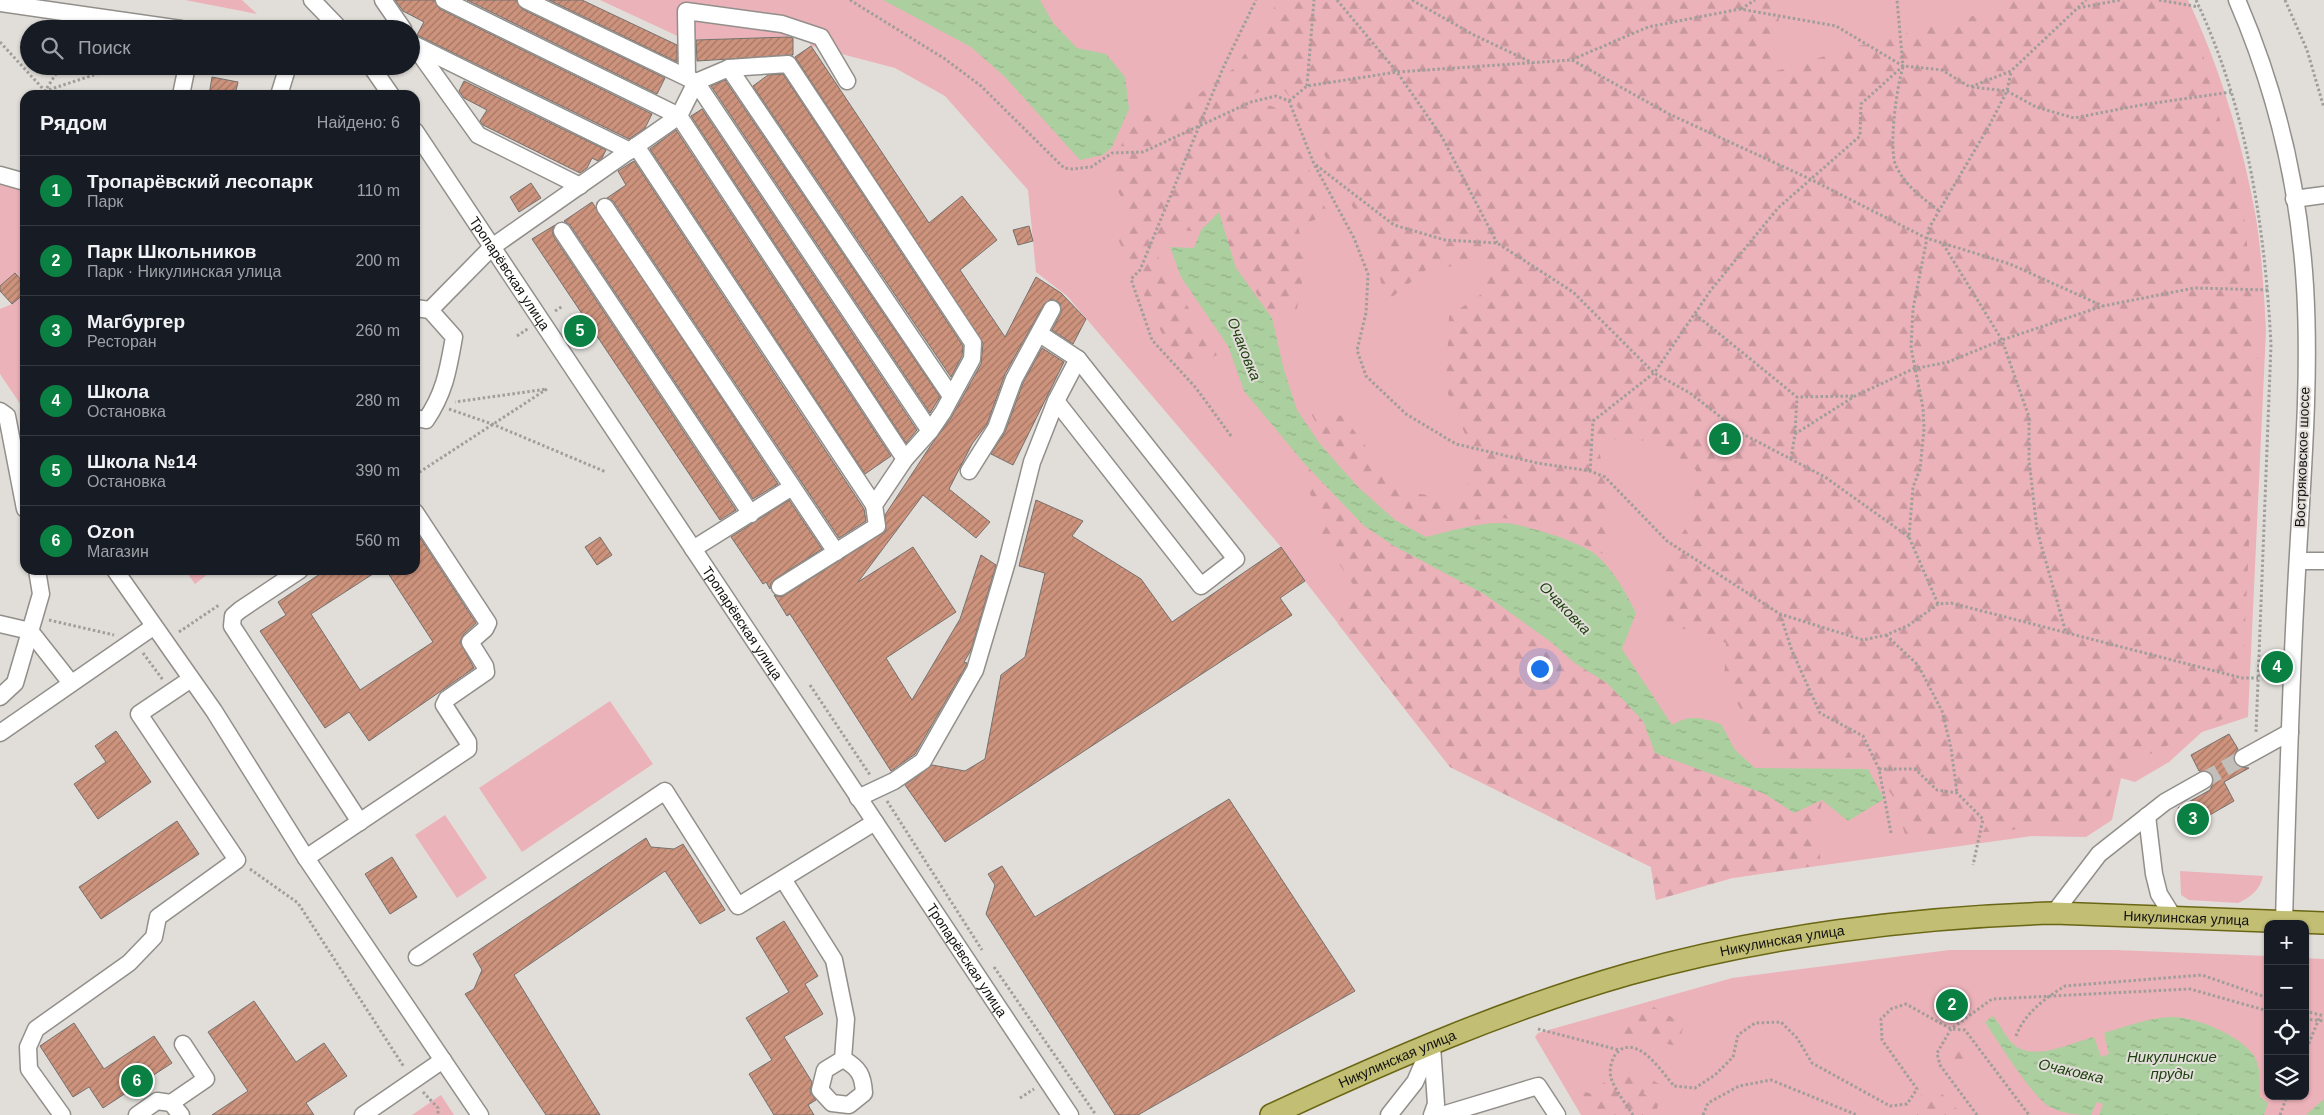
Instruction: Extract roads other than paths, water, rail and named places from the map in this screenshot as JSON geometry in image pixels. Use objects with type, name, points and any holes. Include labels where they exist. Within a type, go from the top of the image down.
[{"type":"main road","name":"Никулинская улица","points":[[1271,1115],[1432,1043],[1569,993],[1630,974],[1700,957],[1821,934],[1927,922],[2054,912],[2264,921]]},
{"type":"main road","name":"Никулинская улица","points":[[2309,923],[2324,923]]},
{"type":"street","points":[[312,0],[327,20]]},
{"type":"street","points":[[383,0],[397,20]]},
{"type":"street","points":[[444,0],[679,116],[906,459]]},
{"type":"street","points":[[526,0],[691,80],[930,431]]},
{"type":"street","name":"Востряковское шоссе","points":[[2237,0],[2253,36],[2270,87],[2282,134],[2300,226],[2305,287],[2306,346],[2284,920]]},
{"type":"street","points":[[0,3],[118,20]]},
{"type":"street","points":[[420,419],[426,420],[437,404],[445,387],[454,337],[423,309],[492,247],[679,116],[691,80],[686,11],[782,24],[820,37],[847,81]]},
{"type":"street","points":[[420,47],[633,148],[874,505],[877,526],[780,587]]},
{"type":"street","points":[[420,54],[478,135],[580,186]]},
{"type":"street","points":[[691,80],[729,68],[788,64],[973,343],[972,359],[930,431],[906,459],[874,505]]},
{"type":"street","points":[[729,68],[951,396]]},
{"type":"street","points":[[181,90],[185,75]]},
{"type":"street","points":[[281,90],[285,75]]},
{"type":"street","points":[[377,75],[388,90]]},
{"type":"street","name":"Тропарёвская улица","points":[[420,139],[1070,1115]]},
{"type":"street","points":[[0,175],[20,181]]},
{"type":"street","points":[[2294,199],[2324,195]]},
{"type":"street","points":[[604,207],[836,552]]},
{"type":"street","points":[[562,231],[750,514]]},
{"type":"street","points":[[969,471],[996,428],[1014,379],[1052,309]]},
{"type":"street","points":[[1040,334],[1078,359],[1236,559],[1201,586],[1056,401]]},
{"type":"street","points":[[858,798],[894,782],[923,761],[975,670],[1007,562],[1032,462],[1056,401],[1078,359]]},
{"type":"street","points":[[2,411],[20,434]]},
{"type":"street","points":[[2,411],[20,488]]},
{"type":"street","points":[[693,549],[792,487]]},
{"type":"street","points":[[306,858],[468,749],[468,742],[444,705],[447,699],[486,672],[485,666],[470,642],[472,637],[485,629],[488,623],[420,520]]},
{"type":"street","points":[[2298,561],[2324,561]]},
{"type":"street","points":[[0,697],[15,683],[41,594],[38,575]]},
{"type":"street","points":[[118,575],[191,679],[306,858],[480,1115]]},
{"type":"street","points":[[292,575],[240,610],[234,616],[232,626],[360,822]]},
{"type":"street","points":[[0,624],[32,624]]},
{"type":"street","points":[[32,624],[71,683]]},
{"type":"street","points":[[0,733],[134,640],[155,629]]},
{"type":"street","points":[[62,1115],[28,1069],[28,1047],[36,1029],[129,963],[154,937],[158,917],[237,860],[139,714],[191,679]]},
{"type":"street","points":[[2249,754],[2290,732]]},
{"type":"street","points":[[2054,912],[2099,854],[2165,802],[2204,780]]},
{"type":"street","points":[[417,957],[665,791],[738,906],[875,822]]},
{"type":"street","points":[[2147,816],[2154,874],[2159,894],[2174,918]]},
{"type":"street","points":[[783,879],[834,960],[846,1019],[843,1059]]},
{"type":"street","points":[[1389,1115],[1415,1082],[1432,1043]]},
{"type":"street","points":[[1432,1043],[1436,1104],[1432,1115]]},
{"type":"street","points":[[137,1115],[157,1101],[176,1109],[206,1079],[183,1044]]},
{"type":"street","points":[[363,1115],[443,1060]]},
{"type":"street","points":[[1442,1115],[1538,1086],[1556,1115]]},
{"type":"water","points":[[883,0],[1040,0],[1053,23],[1077,48],[1106,54],[1125,77],[1129,109],[1112,147],[1103,155],[1080,160],[1005,77],[971,47]]},
{"type":"water","name":"Очаковка","points":[[1219,212],[1236,268],[1272,318],[1284,370],[1297,410],[1320,444],[1358,487],[1395,520],[1426,537],[1475,525],[1513,524],[1550,534],[1585,548],[1599,558],[1612,572],[1636,613],[1622,649],[1672,725],[1691,718],[1721,724],[1735,750],[1755,768],[1868,769],[1884,799],[1848,821],[1822,800],[1794,813],[1765,794],[1655,753],[1643,721],[1607,683],[1576,664],[1551,642],[1484,594],[1394,546],[1363,525],[1303,462],[1244,391],[1228,346],[1181,277],[1170,247],[1194,248],[1201,230]]},
{"type":"water","name":"Никулинские пруды","points":[[1993,1016],[2014,1045],[2032,1052],[2054,1049],[2094,1037],[2101,1057],[2109,1054],[2104,1033],[2146,1020],[2163,1017],[2193,1020],[2228,1034],[2247,1048],[2254,1056],[2259,1070],[2260,1097],[2268,1103],[2264,1115],[2099,1115],[2103,1104],[2097,1102],[2091,1115],[2060,1111],[2043,1102],[2034,1092],[1985,1022]]},
{"type":"water","points":[[2324,1099],[2324,1115],[2306,1115]]},
{"type":"tunnel","points":[[2204,780],[2243,758]]},
{"type":"place","name":"Школа №14","points":[[580,331]]},
{"type":"place","name":"Тропарёвский лесопарк","points":[[1725,439]]},
{"type":"place","name":"Школа","points":[[2277,667]]},
{"type":"place","name":"Магбургер","points":[[2193,819]]},
{"type":"place","name":"Парк Школьников","points":[[1952,1005]]},
{"type":"place","name":"Ozon","points":[[137,1081]]}]
